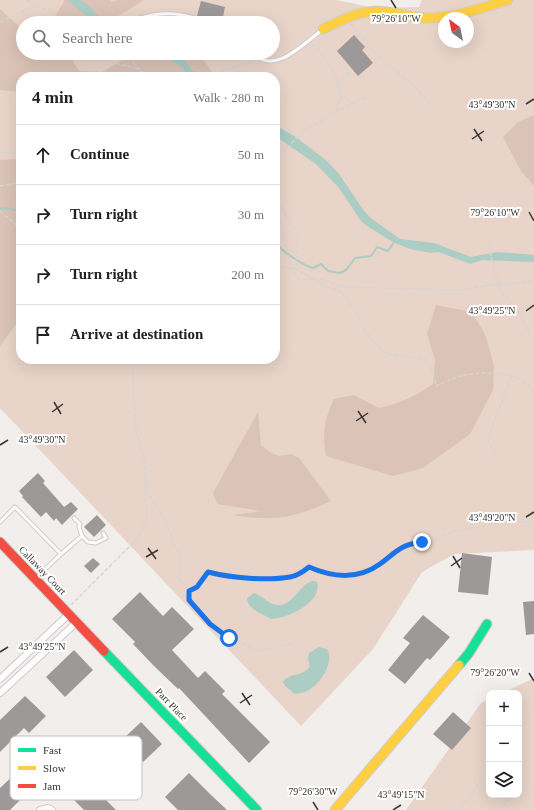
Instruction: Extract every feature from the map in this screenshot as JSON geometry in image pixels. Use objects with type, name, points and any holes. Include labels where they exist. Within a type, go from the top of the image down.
[{"type":"street","points":[[323,29],[346,18],[368,11],[381,11],[424,18],[443,16],[508,0]]},
{"type":"street","name":"Callaway Court","points":[[0,542],[67,612]]},
{"type":"street","points":[[0,679],[67,612]]},
{"type":"street","name":"Parr Place","points":[[67,612],[257,810]]},
{"type":"street","points":[[0,694],[77,622]]},
{"type":"street","points":[[335,810],[469,654],[487,624]]},
{"type":"street","points":[[40,810],[48,808],[52,810]]},
{"type":"lane","points":[[146,16],[154,13],[185,14],[191,16]]},
{"type":"lane","points":[[261,60],[264,62],[272,62],[280,60],[323,29]]},
{"type":"lane","points":[[0,522],[15,507],[61,554]]},
{"type":"lane","points":[[74,518],[80,524],[79,528],[82,536],[88,542],[96,543],[106,538],[102,533]]},
{"type":"lane","points":[[35,579],[82,536]]},
{"type":"path","points":[[26,0],[57,16]]},
{"type":"path","points":[[0,22],[36,5]]},
{"type":"path","points":[[346,18],[378,56],[406,78],[433,106]]},
{"type":"path","points":[[308,40],[330,64],[341,96],[336,112]]},
{"type":"path","points":[[110,60],[112,62],[138,69]]},
{"type":"path","points":[[131,60],[141,72]]},
{"type":"path","points":[[222,72],[224,70],[246,65],[253,60]]},
{"type":"path","points":[[337,83],[349,72]]},
{"type":"path","points":[[341,96],[353,103]]},
{"type":"path","points":[[280,156],[287,150],[301,133],[336,112],[368,97]]},
{"type":"path","points":[[0,152],[16,154]]},
{"type":"path","points":[[0,186],[16,183]]},
{"type":"path","points":[[280,205],[298,236],[298,255],[295,263],[296,269]]},
{"type":"path","points":[[0,211],[16,225]]},
{"type":"path","points":[[280,222],[292,268],[299,280],[321,279],[346,287],[460,290],[498,284],[534,282]]},
{"type":"path","points":[[488,240],[492,264],[501,291],[521,315],[534,344]]},
{"type":"path","points":[[280,267],[296,269],[327,287],[342,292],[356,312],[363,329],[384,352],[393,355],[425,359],[431,366],[436,386],[464,376],[481,373],[511,376],[522,380],[532,388],[534,395]]},
{"type":"path","points":[[132,364],[136,431],[144,459],[149,494],[168,523],[173,541],[181,556],[179,579],[189,591],[189,600],[210,624],[229,638],[250,646],[255,651],[291,644]]},
{"type":"path","points":[[495,453],[488,438],[511,376]]},
{"type":"path","points":[[532,388],[534,384]]},
{"type":"path","points":[[67,612],[139,537],[148,516],[144,485],[146,481]]},
{"type":"path","points":[[189,591],[197,587],[208,572],[228,577],[272,579],[290,577],[309,567],[322,573],[332,575],[358,574],[378,566],[409,543],[432,540],[455,531],[513,521],[534,522]]},
{"type":"path","points":[[456,810],[472,794],[486,770]]},
{"type":"path","points":[[500,810],[510,798]]},
{"type":"shaded area","points":[[0,0],[336,0],[375,8],[419,7],[422,0],[534,0],[534,550],[454,554],[422,572],[373,649],[301,726],[0,408]]},
{"type":"shaded area","points":[[65,0],[110,0],[112,2],[119,0],[144,0],[118,16],[55,16]]},
{"type":"shaded area","points":[[68,0],[80,0],[87,4],[98,16],[88,16]]},
{"type":"shaded area","points":[[0,9],[16,24],[16,60],[73,60],[73,62],[79,71],[102,72],[16,72],[16,92],[0,90]]},
{"type":"shaded area","points":[[123,60],[204,60],[212,72],[102,72]]},
{"type":"shaded area","points":[[170,60],[184,60],[191,70],[197,72],[186,72],[182,67]]},
{"type":"shaded area","points":[[534,115],[534,186],[521,171],[503,137],[518,122]]},
{"type":"shaded area","points":[[280,128],[296,137],[327,161],[339,174],[364,211],[372,219],[400,239],[434,243],[471,257],[498,252],[534,255],[534,262],[482,260],[470,264],[439,252],[431,253],[410,249],[393,242],[361,221],[339,188],[316,164],[280,139]]},
{"type":"shaded area","points":[[16,159],[16,324],[0,346],[0,160]]},
{"type":"shaded area","points":[[436,305],[466,311],[475,318],[485,334],[494,365],[493,390],[470,434],[423,468],[393,476],[326,456],[324,434],[326,420],[334,399],[354,395],[379,408],[407,399],[433,384],[435,360],[427,334]]},
{"type":"shaded area","points":[[258,412],[261,445],[271,453],[279,456],[291,454],[299,458],[331,501],[294,515],[272,518],[233,515],[261,511],[217,504],[213,493]]},
{"type":"shaded area","points":[[313,581],[317,582],[315,596],[302,608],[286,616],[271,619],[256,611],[249,605],[247,598],[254,593],[268,602],[283,605],[292,599],[304,586]]},
{"type":"shaded area","points":[[319,647],[327,649],[329,654],[328,666],[325,673],[312,688],[306,692],[295,694],[285,686],[283,682],[285,679],[304,672],[310,667],[308,659],[309,653]]},
{"type":"shaded area","points":[[534,678],[534,810],[406,810],[481,703],[486,700],[486,798],[522,798],[522,690],[508,690]]},
{"type":"building","points":[[201,1],[225,7],[223,16],[197,16]]},
{"type":"building","points":[[354,35],[365,47],[362,50],[373,63],[358,76],[337,51]]},
{"type":"building","points":[[38,473],[45,481],[43,483],[64,507],[71,502],[78,509],[62,525],[56,518],[54,521],[46,512],[41,517],[22,497],[23,496],[19,491]]},
{"type":"building","points":[[97,515],[106,525],[94,537],[84,527]]},
{"type":"building","points":[[462,553],[492,557],[488,595],[458,592]]},
{"type":"building","points":[[93,558],[100,564],[91,573],[84,566]]},
{"type":"building","points":[[140,592],[163,616],[172,607],[194,629],[172,650],[198,678],[205,671],[225,691],[222,694],[270,742],[249,763],[179,688],[178,689],[133,644],[135,642],[112,619]]},
{"type":"building","points":[[534,601],[534,634],[526,635],[523,602]]},
{"type":"building","points":[[423,615],[450,637],[430,660],[427,658],[405,684],[388,670],[410,643],[403,638]]},
{"type":"building","points":[[74,650],[93,670],[65,697],[46,677]]},
{"type":"building","points":[[25,696],[46,716],[29,733],[24,728],[16,736],[10,736],[10,742],[0,752],[0,720]]},
{"type":"building","points":[[453,712],[471,728],[452,750],[433,734]]},
{"type":"building","points":[[141,722],[162,744],[143,762],[142,736],[126,736]]},
{"type":"building","points":[[189,773],[227,810],[178,810],[165,797]]},
{"type":"building","points":[[10,779],[10,800],[20,800],[10,810],[0,810],[0,788]]},
{"type":"building","points":[[74,800],[106,800],[116,810],[84,810]]},
{"type":"waterway","points":[[0,209],[6,208],[16,210]]},
{"type":"waterway","points":[[280,248],[309,267],[313,268],[321,264],[328,271],[340,273],[346,270],[355,258],[371,256],[377,247],[388,251],[394,242]]},
{"type":"traffic: fast","points":[[459,665],[469,653],[487,624]]},
{"type":"traffic: fast","points":[[104,651],[257,810]]},
{"type":"traffic: slow","points":[[323,29],[346,18],[362,13],[378,11],[412,17],[437,18],[468,12],[508,0]]},
{"type":"traffic: slow","points":[[335,810],[459,665]]},
{"type":"traffic: jam","points":[[0,542],[104,651]]},
{"type":"route","points":[[229,638],[210,624],[189,600],[189,591],[197,587],[208,572],[228,577],[272,579],[290,577],[301,573],[309,567],[322,573],[349,576],[378,566],[409,543],[422,542]]}]
